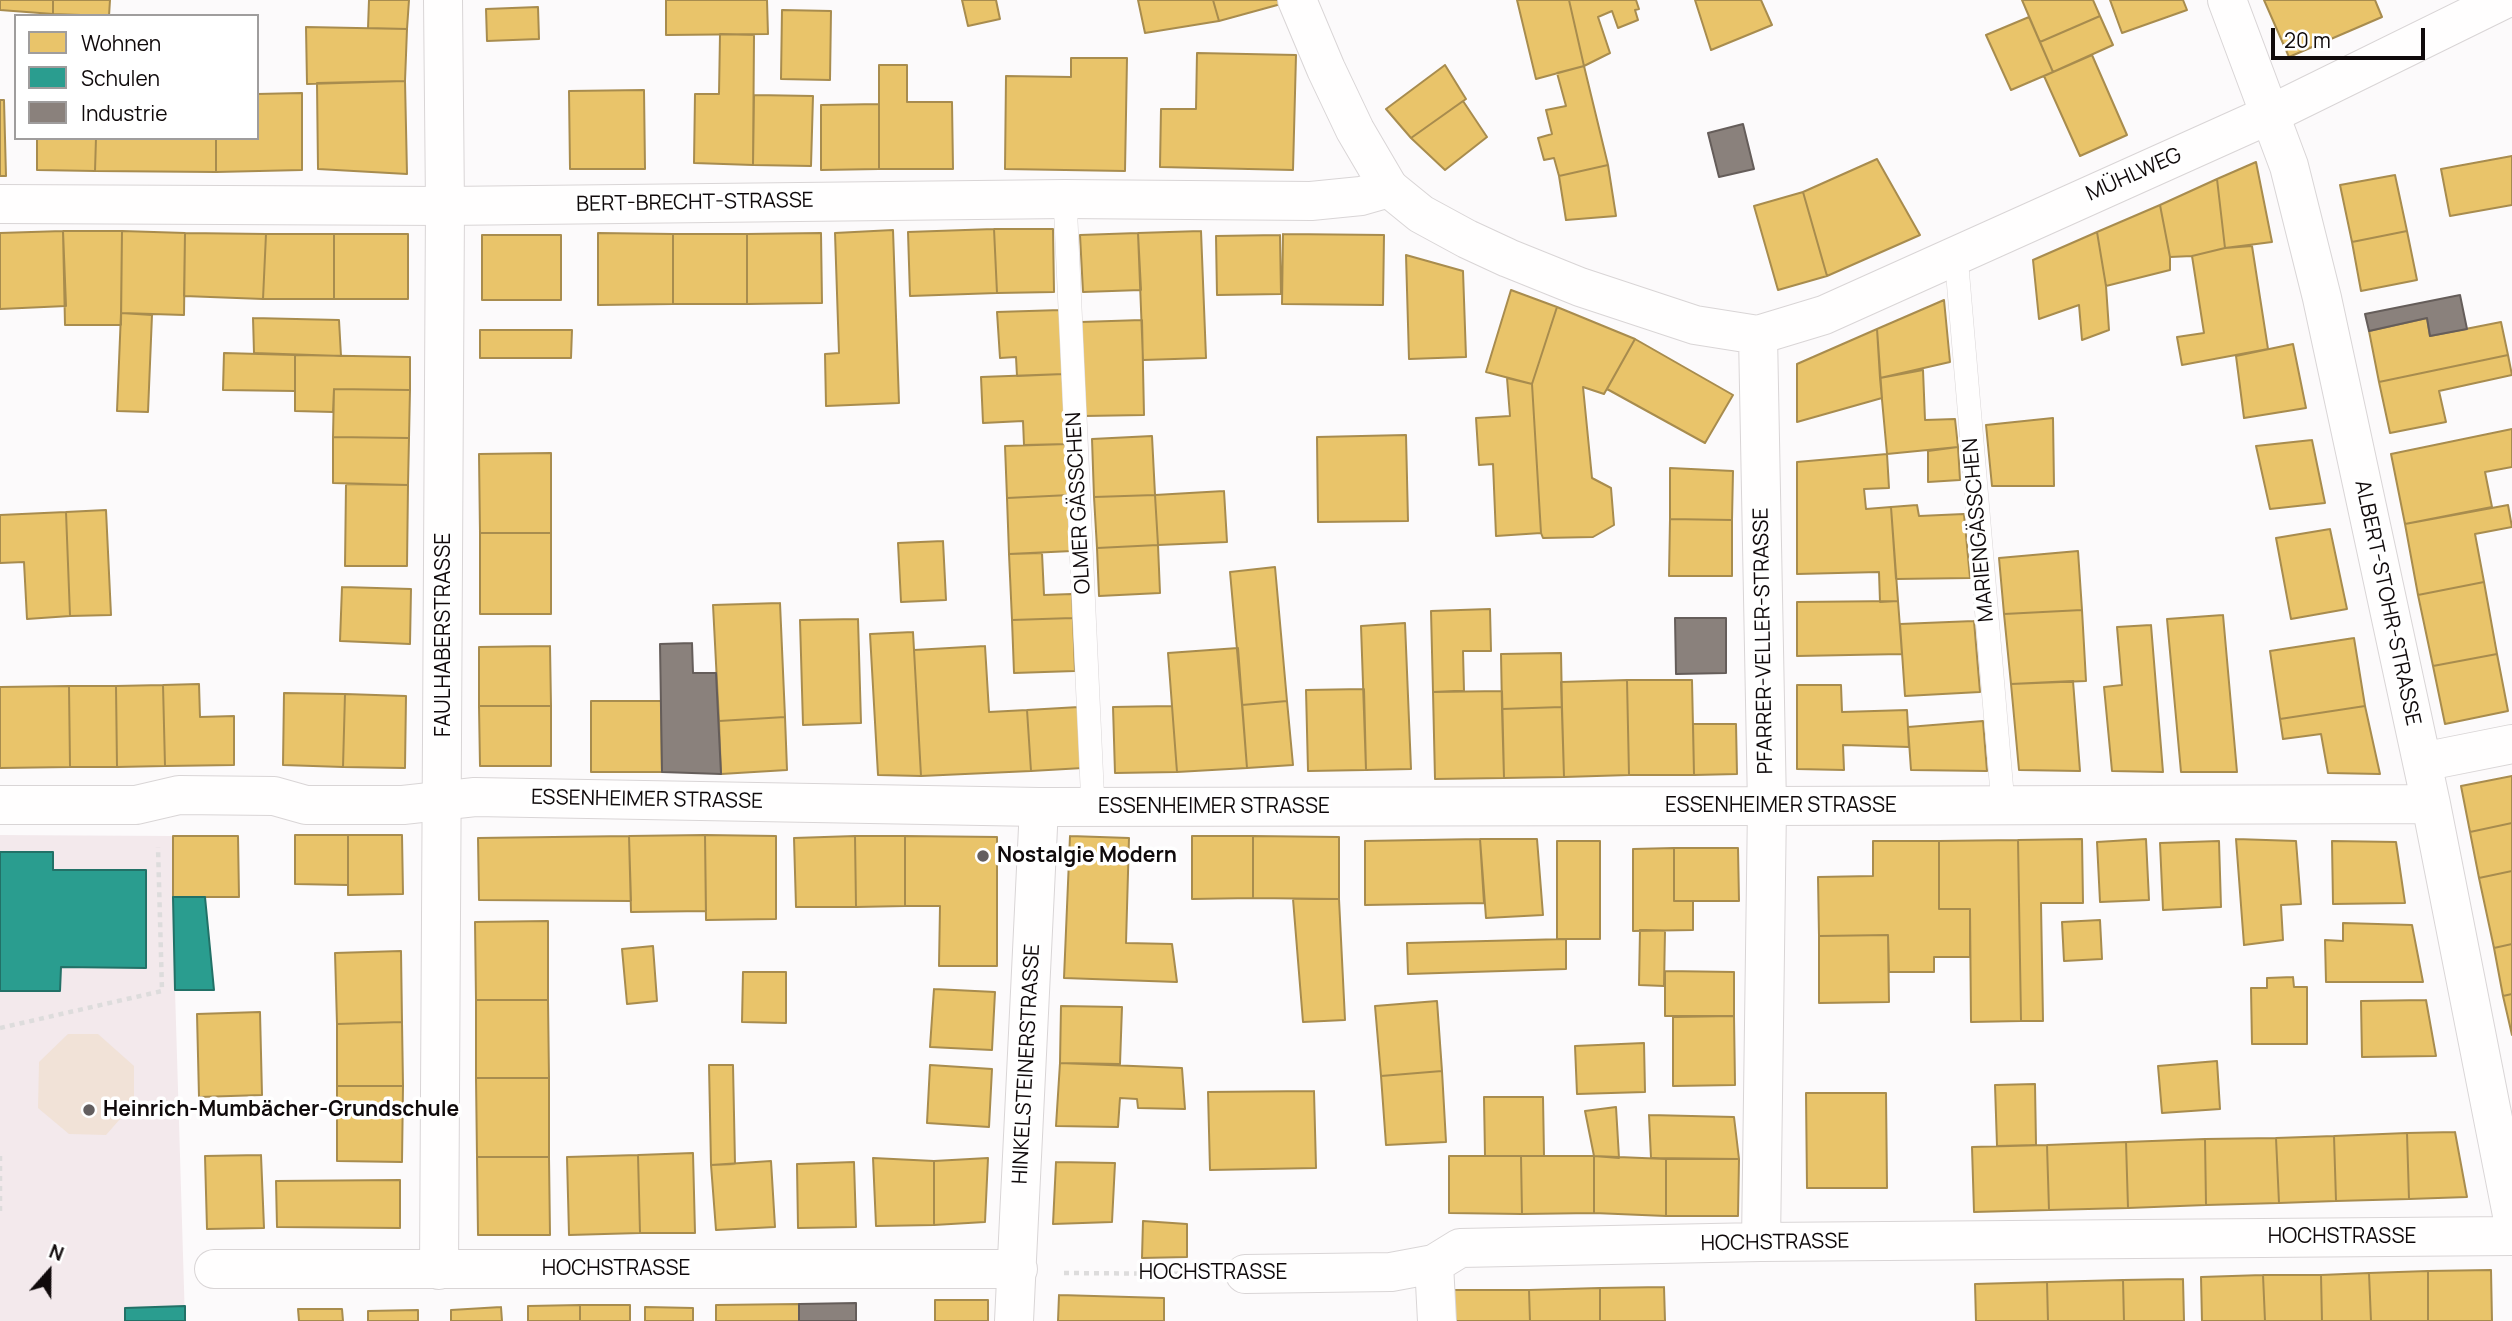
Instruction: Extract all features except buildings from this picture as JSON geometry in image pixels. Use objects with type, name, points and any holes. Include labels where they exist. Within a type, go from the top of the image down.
[{"type":"street","name":"FAULHABERSTRASSE","points":[[439,1270],[445,206],[443,0]]},
{"type":"street","name":"ALBERT-STOHR-STRASSE","points":[[2227,0],[2290,166],[2322,298],[2431,804],[2512,1215]]},
{"type":"street","name":"MÜHLWEG","points":[[1758,335],[1824,315],[2271,114],[2503,0]]},
{"type":"street","points":[[1305,2],[1355,130],[1389,188],[1421,214],[1466,239],[1580,287],[1695,325],[1758,335]]},
{"type":"street","name":"BERT-BRECHT-STRASSE","points":[[0,204],[445,206],[1065,199],[1311,201],[1361,196],[1389,188]]},
{"type":"street","name":"PFARRER-VELLER-STRASSE","points":[[1758,335],[1767,806],[1761,1242]]},
{"type":"street","points":[[2422,762],[2512,744]]},
{"type":"street","name":"ESSENHEIMER STRASSE","points":[[0,805],[136,805],[179,795],[274,796],[306,805],[403,805],[475,797],[1039,807],[2431,804]]},
{"type":"street","name":"HINKELSTEINERSTRASSE","points":[[1014,1321],[1036,1271],[1039,807]]},
{"type":"street","name":"HOCHSTRASSE","points":[[1245,1274],[1391,1272],[1434,1264],[1460,1248],[1761,1242],[2512,1236]]},
{"type":"street","points":[[1434,1264],[1437,1321]]},
{"type":"street","name":"HOCHSTRASSE","points":[[214,1269],[1036,1271]]},
{"type":"lane","name":"OLMER GÄSSCHEN","points":[[1065,199],[1093,807]]},
{"type":"lane","name":"MARIENGÄSSCHEN","points":[[1956,255],[2003,804]]},
{"type":"path","points":[[0,1028],[162,991],[159,870]]},
{"type":"path","points":[[0,1156],[0,1212]]},
{"type":"path","name":"HOCHSTRASSE","points":[[1036,1271],[1245,1274]]},
{"type":"shaded area","name":"Heinrich-Mumbächer-Grundschule","points":[[0,835],[173,836],[185,1321],[0,1321]]},
{"type":"shaded area","points":[[68,1034],[98,1034],[134,1066],[134,1103],[106,1135],[69,1134],[38,1108],[39,1062]]},
{"type":"place","name":"Nostalgie Modern","points":[[983,856]]},
{"type":"place","name":"Heinrich-Mumbächer-Grundschule","points":[[89,1110]]}]
